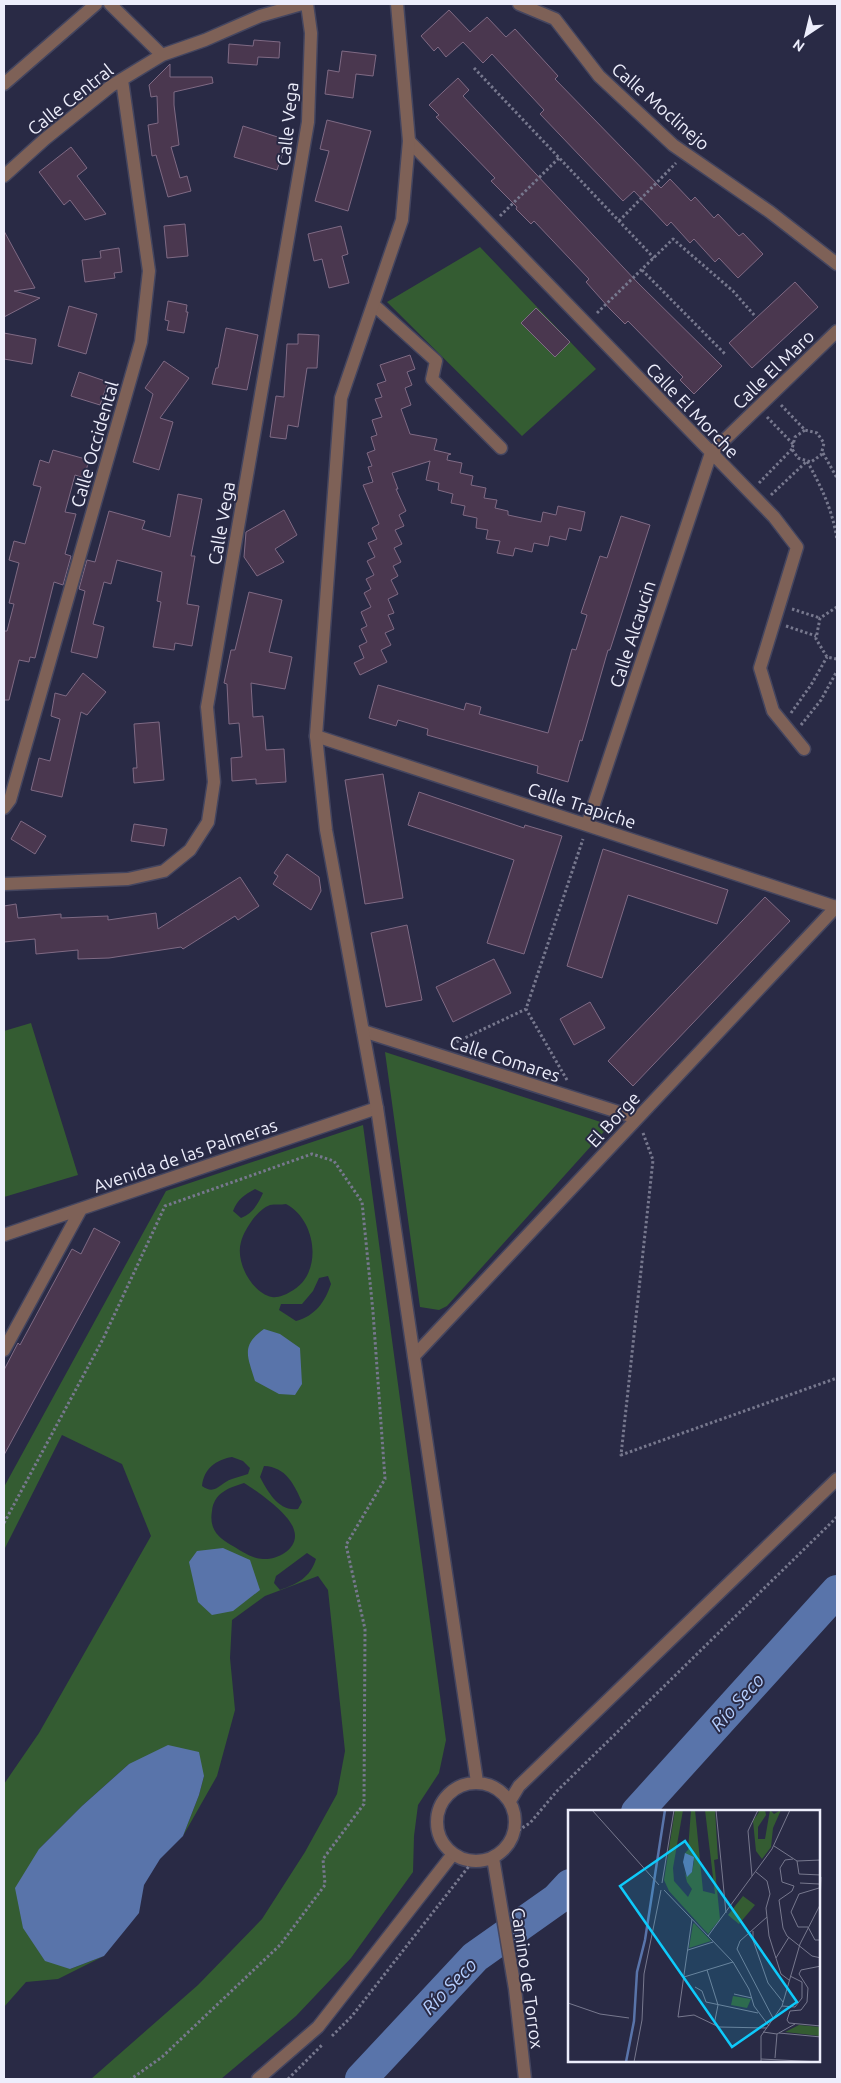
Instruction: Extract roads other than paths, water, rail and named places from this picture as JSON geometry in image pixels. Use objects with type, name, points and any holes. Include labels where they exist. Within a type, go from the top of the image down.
[{"type":"street","points":[[4,84],[96,4]]},
{"type":"street","points":[[110,4],[162,55]]},
{"type":"street","name":"Calle Central","points":[[4,176],[45,139],[111,86],[162,55],[205,40],[260,16],[302,4]]},
{"type":"street","name":"Calle Vega","points":[[4,884],[128,879],[164,872],[190,850],[208,822],[214,782],[207,707],[308,122],[311,33],[307,4]]},
{"type":"street","points":[[397,4],[409,141],[402,220],[341,398],[316,736],[326,830],[377,1108],[477,1782]]},
{"type":"street","name":"Calle Moclinejo","points":[[519,4],[555,19],[599,76],[673,145],[770,212],[837,264]]},
{"type":"street","name":"Calle Occidental","points":[[4,808],[10,800],[141,342],[149,271],[122,80]]},
{"type":"street","name":"Calle El Morche","points":[[409,141],[762,504],[797,547],[760,668],[773,711],[804,749]]},
{"type":"street","points":[[374,305],[436,361],[432,380],[501,448]]},
{"type":"street","name":"Calle El Maro","points":[[711,453],[837,331]]},
{"type":"street","name":"Calle Alcaucin","points":[[587,825],[711,453]]},
{"type":"street","name":"Calle Trapiche","points":[[316,736],[837,906]]},
{"type":"street","name":"El Borge","points":[[414,1356],[837,906]]},
{"type":"street","name":"Calle Comares","points":[[363,1031],[637,1118]]},
{"type":"street","name":"Avenida de las Palmeras","points":[[4,1235],[377,1108]]},
{"type":"street","points":[[4,1350],[81,1209]]},
{"type":"street","points":[[510,1802],[519,1786],[837,1479]]},
{"type":"street","points":[[477,1782],[493,1786],[510,1802],[515,1814],[514,1833],[506,1848],[493,1858],[473,1861],[453,1854],[441,1838],[437,1819],[443,1800],[458,1787],[477,1782]]},
{"type":"street","points":[[258,2079],[318,2027],[453,1854]]},
{"type":"street","name":"Camino de Torrox","points":[[493,1858],[515,1989],[525,2079]]},
{"type":"water","points":[[264,1329],[280,1334],[300,1348],[302,1384],[295,1395],[279,1394],[255,1381],[248,1352],[251,1341]]},
{"type":"water","points":[[223,1548],[250,1560],[260,1590],[233,1611],[212,1615],[198,1602],[189,1562],[197,1551]]},
{"type":"water","points":[[168,1745],[199,1752],[204,1776],[199,1795],[183,1836],[160,1859],[144,1885],[139,1913],[104,1956],[70,1969],[45,1961],[23,1928],[15,1888],[39,1849],[82,1806],[129,1764]]},
{"type":"waterway","name":"Río Seco","points":[[639,1810],[837,1591]]},
{"type":"waterway","name":"Río Seco","points":[[361,2079],[475,1957],[557,1899],[568,1887]]}]
